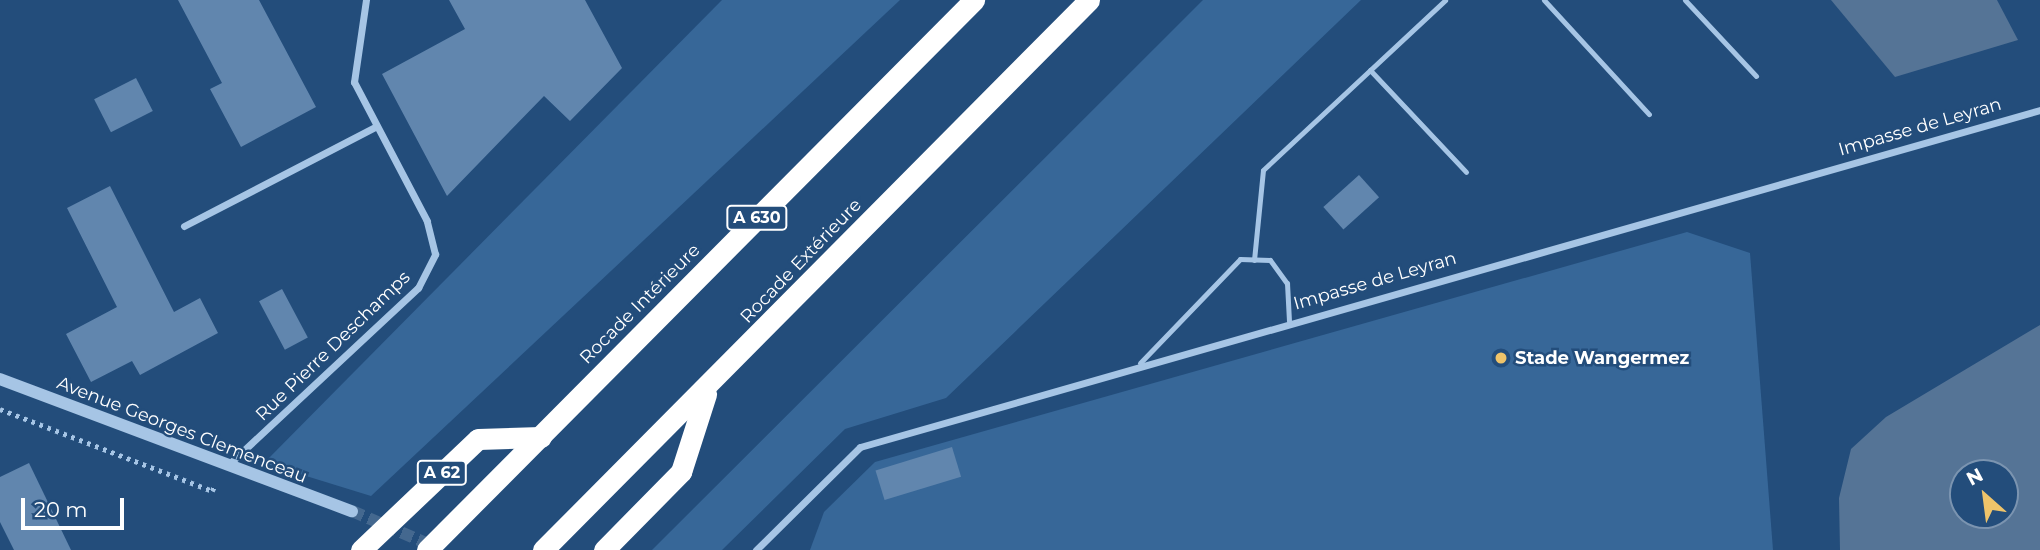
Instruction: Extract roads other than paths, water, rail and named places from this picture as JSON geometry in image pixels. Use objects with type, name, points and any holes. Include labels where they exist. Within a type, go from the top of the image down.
[{"type":"highway","name":"Rocade Intérieure","points":[[427,550],[974,0]]},
{"type":"highway","name":"Rocade Extérieure","points":[[543,550],[708,388],[1089,0]]},
{"type":"highway","points":[[604,550],[681,472],[708,388]]},
{"type":"highway","name":"A 62","points":[[361,550],[478,439],[541,437]]},
{"type":"street","name":"Rue Pierre Deschamps","points":[[225,468],[277,424],[430,270],[432,236],[354,82],[366,0]]},
{"type":"street","name":"Impasse de Leyran","points":[[756,550],[860,447],[1140,363],[2040,110]]},
{"type":"street","points":[[184,226],[377,126]]},
{"type":"street","name":"Avenue Georges Clemenceau","points":[[0,379],[225,468],[352,511]]},
{"type":"lane","points":[[1254,260],[1263,170],[1445,0]]},
{"type":"lane","points":[[1544,0],[1649,114]]},
{"type":"lane","points":[[1685,0],[1756,76]]},
{"type":"lane","points":[[1370,70],[1466,172]]},
{"type":"lane","points":[[1140,363],[1240,260],[1270,260],[1287,283],[1289,321]]},
{"type":"tunnel","points":[[352,511],[442,550]]},
{"type":"place","name":"Stade Wangermez","points":[[1501,358]]}]
